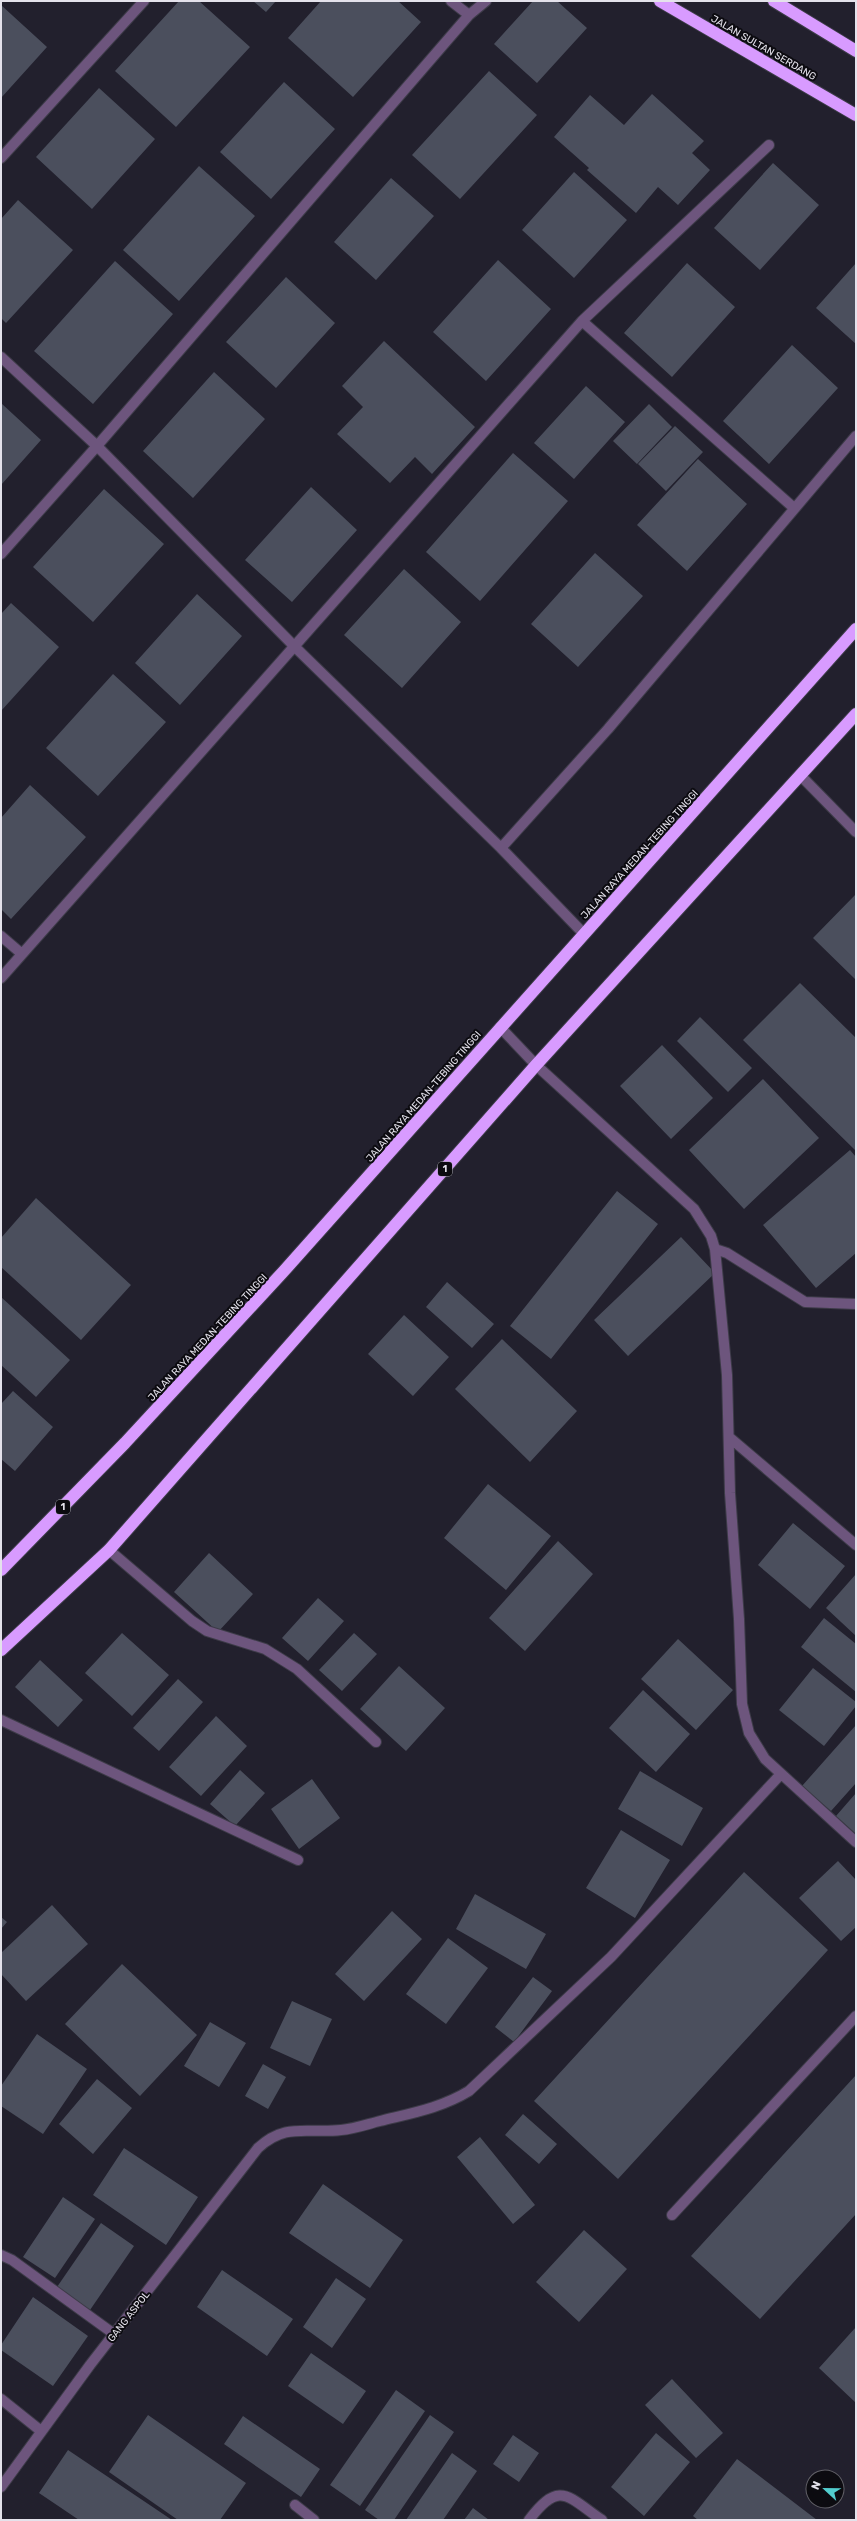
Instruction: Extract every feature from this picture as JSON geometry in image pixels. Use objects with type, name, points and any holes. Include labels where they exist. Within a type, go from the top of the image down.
[{"type":"highway","name":"JALAN SULTAN SERDANG","points":[[660,1],[856,115]]},
{"type":"highway","points":[[774,1],[856,51]]},
{"type":"highway","name":"JALAN RAYA MEDAN-TEBING TINGGI","points":[[1,1570],[125,1444],[283,1272],[500,1027],[856,630]]},
{"type":"highway","name":"1","points":[[1,1650],[109,1550],[536,1065],[856,714]]},
{"type":"street","points":[[1,158],[144,1]]},
{"type":"street","points":[[451,1],[469,15]]},
{"type":"street","points":[[1,554],[97,446],[469,15],[486,1]]},
{"type":"street","points":[[1,978],[582,321],[769,145]]},
{"type":"street","points":[[582,321],[794,508]]},
{"type":"street","points":[[1,357],[97,446],[295,647],[501,848],[584,934]]},
{"type":"street","points":[[501,848],[608,730],[856,436]]},
{"type":"street","points":[[800,775],[856,832]]},
{"type":"street","points":[[1,936],[22,954]]},
{"type":"street","points":[[500,1027],[536,1065],[694,1209],[711,1236],[715,1249],[727,1375],[742,1704],[749,1733],[765,1759],[856,1842]]},
{"type":"street","points":[[715,1249],[727,1253],[805,1302],[856,1304]]},
{"type":"street","points":[[729,1437],[856,1545]]},
{"type":"street","points":[[109,1550],[192,1621],[207,1631],[265,1649],[297,1669],[376,1742]]},
{"type":"street","points":[[1,1720],[298,1860]]},
{"type":"street","name":"GANG ASPOL","points":[[1,2487],[114,2334],[258,2148],[270,2137],[284,2132],[342,2130],[435,2107],[451,2102],[469,2091],[611,1957],[781,1774]]},
{"type":"street","points":[[672,2215],[856,2016]]},
{"type":"street","points":[[1,2255],[12,2260],[114,2334]]},
{"type":"street","points":[[1,2400],[41,2431]]},
{"type":"street","points":[[529,2520],[542,2504],[556,2496],[567,2495],[602,2520]]},
{"type":"street","points":[[295,2505],[314,2520]]},
{"type":"building","points":[[179,1],[199,1],[250,47],[176,127],[115,71]]},
{"type":"building","points":[[253,1],[276,1],[266,12]]},
{"type":"building","points":[[321,1],[398,1],[421,22],[353,97],[288,38]]},
{"type":"building","points":[[533,1],[557,1],[587,28],[537,83],[494,44]]},
{"type":"building","points":[[1,5],[47,47],[1,98]]},
{"type":"building","points":[[489,71],[537,115],[460,199],[412,155]]},
{"type":"building","points":[[284,82],[335,129],[271,199],[220,152]]},
{"type":"building","points":[[99,88],[155,139],[92,209],[36,157]]},
{"type":"building","points":[[652,94],[704,141],[692,153],[710,170],[678,205],[658,187],[636,213],[587,170],[589,168],[554,137],[590,95],[624,125]]},
{"type":"building","points":[[773,163],[819,205],[760,270],[714,228]]},
{"type":"building","points":[[199,166],[255,216],[179,301],[123,250]]},
{"type":"building","points":[[574,172],[627,220],[574,278],[522,230]]},
{"type":"building","points":[[391,178],[434,216],[376,280],[334,242]]},
{"type":"building","points":[[18,200],[73,250],[6,323],[1,318],[1,219]]},
{"type":"building","points":[[498,260],[551,309],[486,381],[433,332]]},
{"type":"building","points":[[115,261],[173,314],[93,404],[34,351]]},
{"type":"building","points":[[687,263],[735,307],[672,377],[624,333]]},
{"type":"building","points":[[856,263],[856,344],[816,308]]},
{"type":"building","points":[[286,277],[335,323],[276,388],[226,342]]},
{"type":"building","points":[[384,341],[475,427],[432,474],[415,457],[390,483],[337,434],[363,407],[342,386]]},
{"type":"building","points":[[792,345],[838,388],[769,464],[723,421]]},
{"type":"building","points":[[214,372],[265,419],[193,498],[143,451]]},
{"type":"building","points":[[586,386],[625,422],[574,479],[534,443]]},
{"type":"building","points":[[1,403],[41,440],[1,485]]},
{"type":"building","points":[[649,404],[672,427],[637,464],[613,441]]},
{"type":"building","points":[[675,426],[703,452],[666,491],[638,464]]},
{"type":"building","points":[[513,453],[568,501],[480,601],[426,552]]},
{"type":"building","points":[[698,459],[747,504],[687,571],[637,525]]},
{"type":"building","points":[[311,487],[357,530],[292,602],[245,560]]},
{"type":"building","points":[[104,489],[164,544],[93,622],[33,567]]},
{"type":"building","points":[[595,553],[643,596],[578,667],[531,624]]},
{"type":"building","points":[[404,569],[461,622],[402,688],[344,635]]},
{"type":"building","points":[[197,594],[242,636],[180,705],[135,663]]},
{"type":"building","points":[[11,603],[59,647],[1,711],[1,614]]},
{"type":"building","points":[[113,674],[166,722],[98,796],[46,748]]},
{"type":"building","points":[[30,785],[86,837],[11,919],[1,909],[1,818]]},
{"type":"building","points":[[856,894],[856,980],[813,938]]},
{"type":"building","points":[[800,983],[856,1038],[856,1151],[743,1040]]},
{"type":"building","points":[[700,1017],[752,1068],[728,1092],[677,1041]]},
{"type":"building","points":[[662,1045],[713,1098],[671,1139],[620,1086]]},
{"type":"building","points":[[763,1079],[819,1138],[744,1209],[689,1150]]},
{"type":"building","points":[[850,1150],[856,1157],[856,1253],[816,1288],[763,1225]]},
{"type":"building","points":[[617,1191],[658,1224],[551,1359],[510,1326]]},
{"type":"building","points":[[36,1198],[131,1285],[81,1340],[1,1267],[1,1238]]},
{"type":"building","points":[[681,1237],[715,1273],[628,1356],[594,1320]]},
{"type":"building","points":[[447,1282],[494,1324],[472,1348],[426,1307]]},
{"type":"building","points":[[1,1297],[70,1360],[36,1397],[1,1365]]},
{"type":"building","points":[[404,1315],[449,1357],[413,1396],[368,1354]]},
{"type":"building","points":[[502,1339],[577,1411],[530,1462],[455,1389]]},
{"type":"building","points":[[13,1391],[53,1427],[15,1471],[1,1459],[1,1404]]},
{"type":"building","points":[[488,1484],[551,1536],[506,1590],[444,1538]]},
{"type":"building","points":[[793,1523],[845,1566],[810,1609],[758,1565]]},
{"type":"building","points":[[558,1541],[593,1574],[525,1651],[489,1618]]},
{"type":"building","points":[[209,1553],[253,1594],[218,1632],[174,1592]]},
{"type":"building","points":[[856,1574],[856,1636],[826,1608]]},
{"type":"building","points":[[318,1598],[344,1621],[308,1661],[282,1638]]},
{"type":"building","points":[[824,1618],[856,1644],[856,1692],[801,1647]]},
{"type":"building","points":[[122,1633],[169,1675],[132,1716],[85,1673]]},
{"type":"building","points":[[354,1633],[377,1654],[342,1691],[319,1670]]},
{"type":"building","points":[[678,1639],[733,1690],[696,1730],[641,1679]]},
{"type":"building","points":[[40,1660],[83,1700],[58,1727],[15,1687]]},
{"type":"building","points":[[399,1666],[445,1708],[406,1751],[360,1709]]},
{"type":"building","points":[[813,1668],[856,1702],[856,1706],[824,1746],[779,1710]]},
{"type":"building","points":[[178,1679],[203,1702],[159,1751],[133,1728]]},
{"type":"building","points":[[643,1690],[690,1734],[656,1772],[609,1728]]},
{"type":"building","points":[[216,1716],[247,1746],[201,1796],[169,1767]]},
{"type":"building","points":[[856,1725],[856,1783],[831,1811],[802,1786]]},
{"type":"building","points":[[240,1770],[265,1793],[235,1826],[210,1804]]},
{"type":"building","points":[[640,1771],[703,1808],[682,1846],[618,1809]]},
{"type":"building","points":[[312,1779],[340,1818],[299,1849],[271,1809]]},
{"type":"building","points":[[856,1793],[856,1834],[836,1816]]},
{"type":"building","points":[[621,1830],[670,1860],[635,1918],[586,1888]]},
{"type":"building","points":[[838,1861],[856,1880],[856,1927],[841,1941],[799,1898]]},
{"type":"building","points":[[744,1872],[828,1950],[618,2179],[534,2101]]},
{"type":"building","points":[[475,1894],[546,1934],[526,1969],[456,1929]]},
{"type":"building","points":[[52,1905],[88,1944],[26,2001],[1,1974],[1,1953]]},
{"type":"building","points":[[392,1911],[422,1939],[364,2001],[335,1974]]},
{"type":"building","points":[[1,1917],[7,1922],[1,1929]]},
{"type":"building","points":[[448,1938],[488,1968],[446,2024],[406,1994]]},
{"type":"building","points":[[122,1964],[197,2035],[140,2096],[65,2024]]},
{"type":"building","points":[[533,1977],[552,1991],[514,2042],[495,2027]]},
{"type":"building","points":[[292,2001],[332,2019],[310,2066],[270,2048]]},
{"type":"building","points":[[210,2022],[246,2043],[219,2087],[184,2066]]},
{"type":"building","points":[[37,2034],[87,2069],[43,2134],[1,2106],[1,2086]]},
{"type":"building","points":[[263,2064],[286,2077],[268,2109],[245,2096]]},
{"type":"building","points":[[856,2075],[856,2214],[760,2319],[691,2256]]},
{"type":"building","points":[[97,2079],[132,2108],[93,2154],[59,2124]]},
{"type":"building","points":[[523,2114],[557,2144],[539,2164],[505,2135]]},
{"type":"building","points":[[480,2137],[535,2205],[513,2224],[457,2157]]},
{"type":"building","points":[[124,2148],[198,2197],[166,2245],[93,2195]]},
{"type":"building","points":[[323,2184],[403,2240],[370,2288],[289,2233]]},
{"type":"building","points":[[63,2197],[95,2219],[55,2278],[23,2257]]},
{"type":"building","points":[[101,2223],[134,2246],[90,2310],[57,2287]]},
{"type":"building","points":[[584,2230],[627,2269],[579,2322],[536,2282]]},
{"type":"building","points":[[222,2270],[293,2319],[267,2356],[197,2307]]},
{"type":"building","points":[[336,2278],[366,2299],[332,2348],[303,2327]]},
{"type":"building","points":[[33,2297],[88,2336],[53,2386],[1,2350],[1,2345]]},
{"type":"building","points":[[856,2327],[856,2403],[819,2368]]},
{"type":"building","points":[[311,2353],[366,2391],[343,2424],[288,2386]]},
{"type":"building","points":[[672,2379],[723,2433],[696,2458],[645,2405]]},
{"type":"building","points":[[396,2390],[425,2411],[360,2506],[330,2485]]},
{"type":"building","points":[[148,2415],[246,2483],[220,2520],[178,2520],[109,2472]]},
{"type":"building","points":[[430,2415],[454,2432],[394,2520],[379,2520],[365,2510]]},
{"type":"building","points":[[243,2416],[320,2469],[301,2497],[224,2444]]},
{"type":"building","points":[[656,2433],[690,2462],[644,2516],[611,2487]]},
{"type":"building","points":[[513,2435],[539,2453],[519,2482],[493,2464]]},
{"type":"building","points":[[68,2450],[172,2520],[79,2520],[39,2493]]},
{"type":"building","points":[[452,2453],[477,2471],[443,2520],[406,2520]]},
{"type":"building","points":[[737,2459],[817,2520],[698,2520],[693,2516]]},
{"type":"building","points":[[473,2508],[489,2520],[464,2520]]}]
